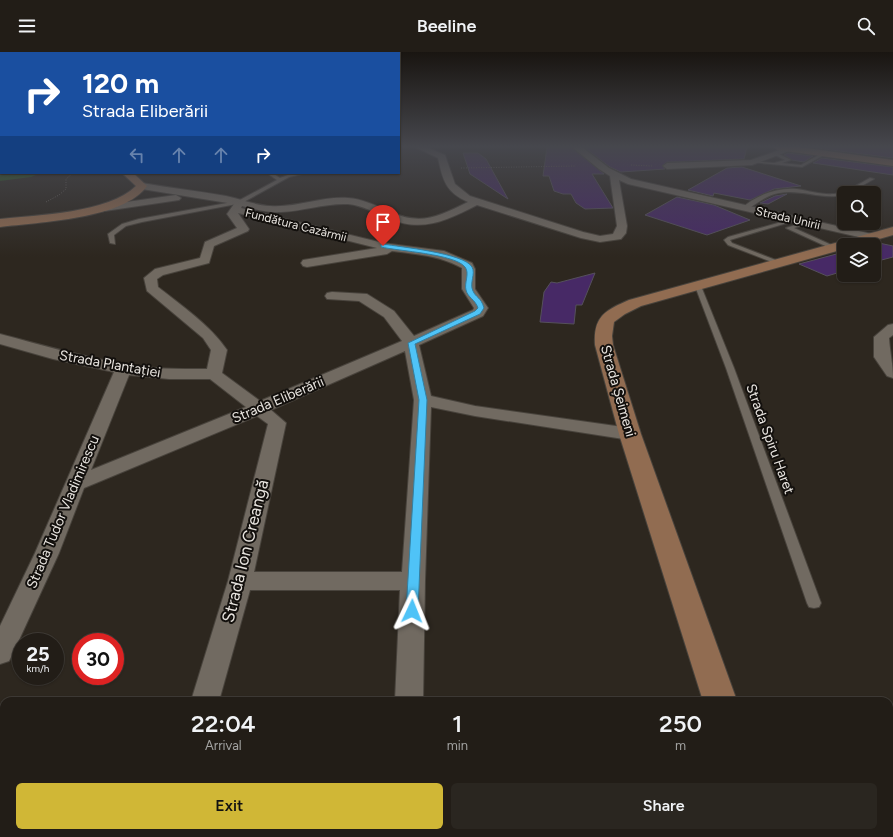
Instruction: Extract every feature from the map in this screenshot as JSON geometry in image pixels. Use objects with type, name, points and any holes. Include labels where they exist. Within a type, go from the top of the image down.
[{"type":"main road","points":[[0,224],[98,209],[123,202],[139,192],[142,186],[139,184]]},
{"type":"main road","name":"Strada Șeimeni","points":[[719,697],[630,434],[604,345],[602,331],[607,320],[618,310],[635,303],[893,231]]},
{"type":"main road","name":"Strada Unirii","points":[[872,237],[893,242]]},
{"type":"street","points":[[449,184],[450,187],[462,196],[476,202],[581,235],[608,239],[617,237],[622,226],[615,184]]},
{"type":"street","name":"Strada Unirii","points":[[638,184],[744,209],[872,237]]},
{"type":"street","points":[[142,186],[212,197],[238,205],[271,210],[356,201],[374,207],[405,222],[415,223],[438,218],[476,202]]},
{"type":"street","points":[[616,190],[645,186]]},
{"type":"street","points":[[98,209],[169,198],[212,197]]},
{"type":"street","points":[[238,205],[232,214],[244,229],[209,244],[205,260],[159,272],[150,278],[152,288],[208,334],[219,350],[214,374],[259,409]]},
{"type":"street","name":"Fundătura Cazărmii","points":[[238,205],[359,241],[398,249],[444,255],[457,260],[468,266],[470,272],[468,284],[470,292],[479,301],[481,308],[478,313]]},
{"type":"street","points":[[307,263],[398,249]]},
{"type":"street","points":[[332,296],[362,297],[389,314],[411,343],[423,400],[413,582],[409,697]]},
{"type":"street","name":"Strada Eliberării","points":[[76,484],[259,409],[478,313]]},
{"type":"street","points":[[893,328],[881,338],[882,357],[893,373]]},
{"type":"street","name":"Strada Plantației","points":[[0,339],[52,354],[123,369],[169,374],[214,374]]},
{"type":"street","name":"Strada Tudor Vladimirescu","points":[[0,653],[47,553],[123,369]]},
{"type":"street","points":[[423,400],[475,411],[630,434]]},
{"type":"street","name":"Strada Ion Creangă","points":[[206,697],[240,581],[277,423],[259,409]]},
{"type":"street","points":[[240,581],[413,582]]},
{"type":"lane","points":[[113,243],[111,234],[124,225],[169,214],[238,205],[274,184]]},
{"type":"lane","points":[[744,209],[768,195],[782,191],[830,197],[837,195]]},
{"type":"lane","points":[[778,263],[730,244],[727,240],[794,220]]},
{"type":"lane","points":[[807,222],[788,228],[834,248]]},
{"type":"lane","name":"Strada Spiru Haret","points":[[698,286],[730,368],[814,603]]},
{"type":"path","points":[[46,202],[59,195],[66,189],[66,184]]},
{"type":"building","points":[[485,184],[500,184],[508,199]]},
{"type":"building","points":[[552,184],[598,184],[613,208],[585,209],[576,203],[571,194],[563,194],[554,191]]},
{"type":"building","points":[[699,184],[794,184],[801,186],[774,189],[750,200],[714,193],[713,196],[688,190]]},
{"type":"building","points":[[787,194],[768,204],[760,203],[775,196]]},
{"type":"building","points":[[677,197],[714,205],[750,220],[707,235],[645,215]]},
{"type":"building","points":[[881,243],[893,246],[893,257],[881,260]]},
{"type":"building","points":[[837,254],[837,273],[827,276],[799,264]]},
{"type":"building","points":[[595,273],[582,305],[576,305],[574,324],[540,322],[544,292],[551,282],[557,283]]},
{"type":"route","points":[[383,246],[444,255],[464,263],[468,266],[470,272],[468,284],[470,292],[479,301],[481,308],[478,313],[411,343],[423,400],[412,611]]}]
